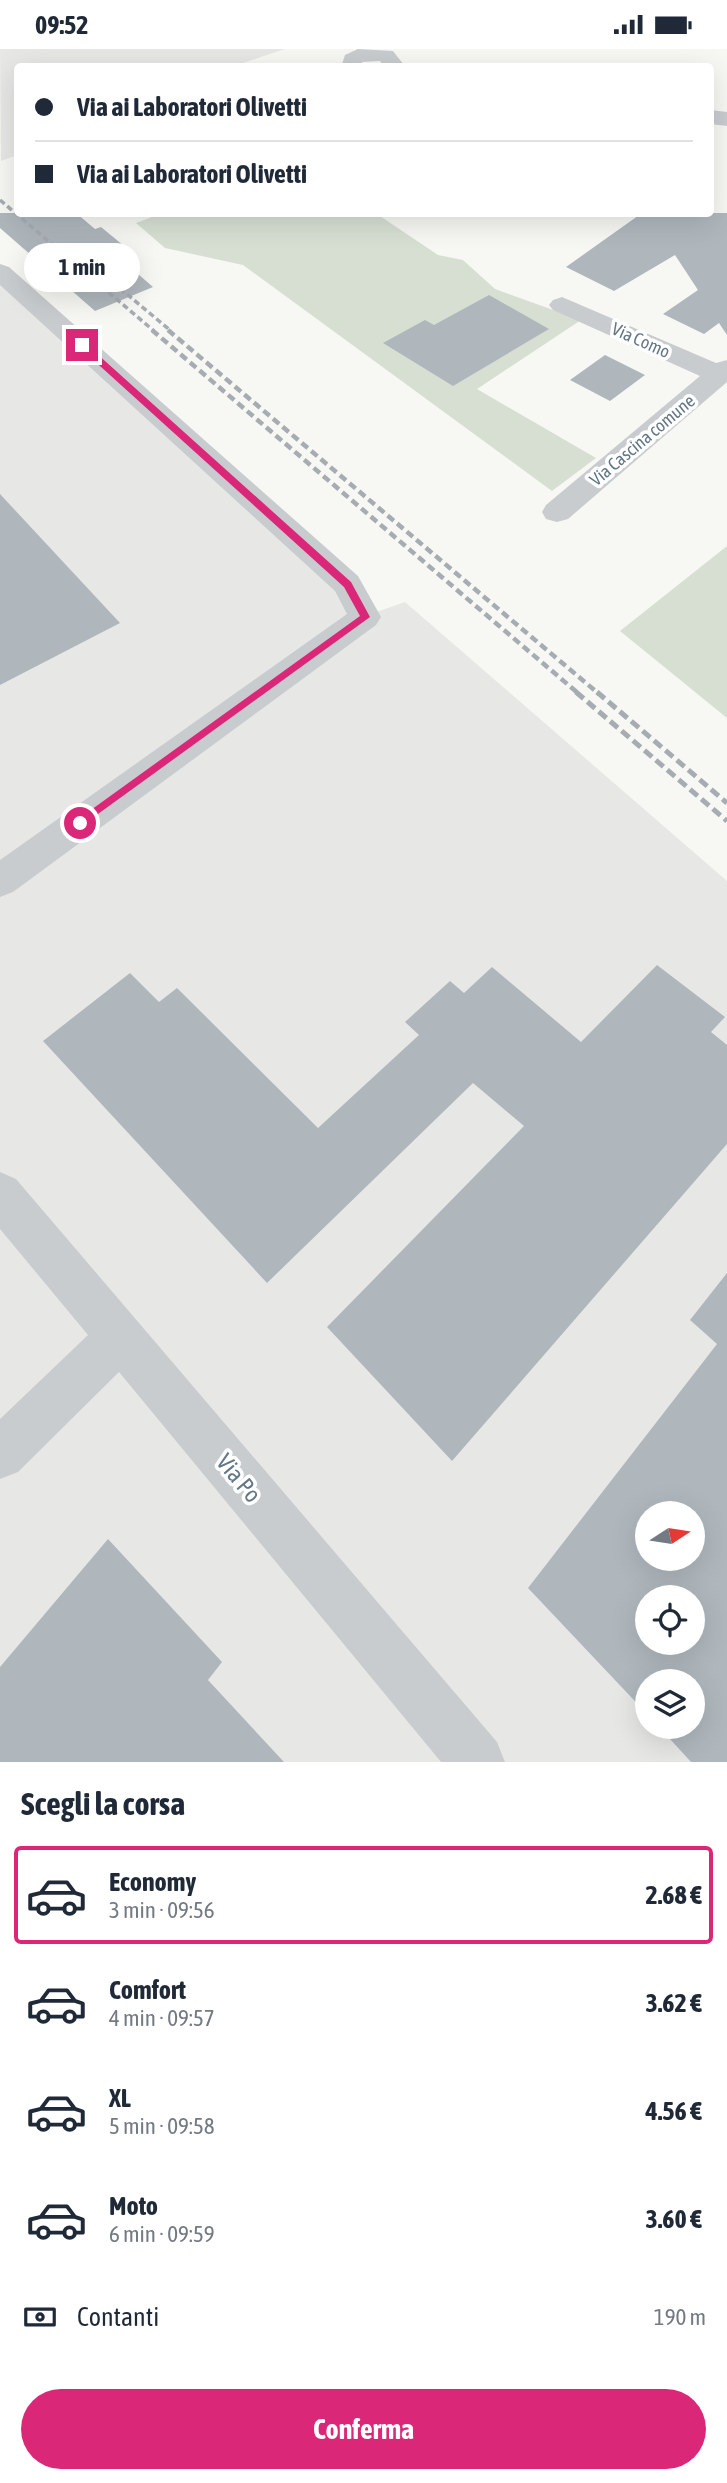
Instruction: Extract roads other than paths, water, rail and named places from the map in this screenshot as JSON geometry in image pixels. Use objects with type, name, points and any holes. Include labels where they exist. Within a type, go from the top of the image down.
[{"type":"street","points":[[350,57],[386,55],[393,63]]},
{"type":"street","points":[[0,272],[347,585],[365,617],[0,881]]},
{"type":"street","name":"Via Como","points":[[562,305],[719,383]]},
{"type":"street","name":"Via Cascina comune","points":[[557,512],[719,383]]},
{"type":"street","name":"Via Po","points":[[0,1194],[477,1762]]},
{"type":"street","points":[[0,1454],[120,1338]]},
{"type":"railway","points":[[0,200],[14,212]]},
{"type":"railway","points":[[20,217],[154,331]]},
{"type":"railway","points":[[98,270],[171,331]]},
{"type":"railway","points":[[152,330],[579,694]]},
{"type":"railway","points":[[168,330],[599,694]]},
{"type":"railway","points":[[576,692],[727,821]]},
{"type":"railway","points":[[597,692],[727,803]]}]
